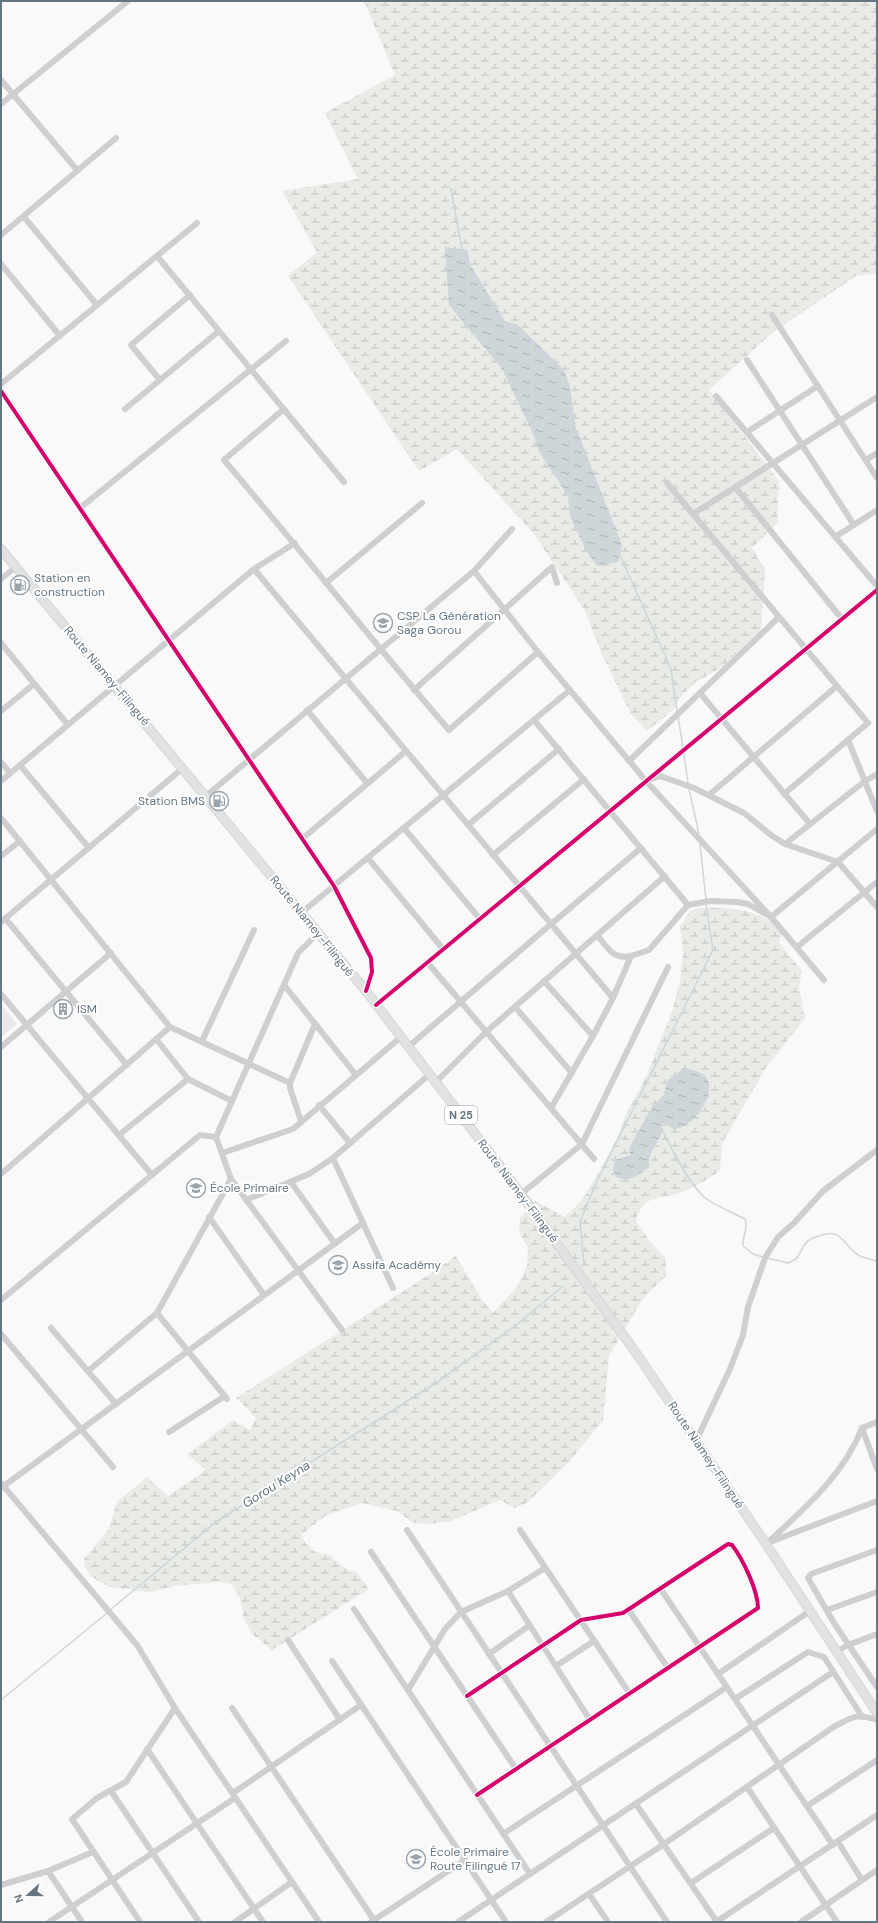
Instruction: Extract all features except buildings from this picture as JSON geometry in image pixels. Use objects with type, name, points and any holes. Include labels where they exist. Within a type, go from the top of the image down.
[{"type":"main road","name":"Route Niamey-Filingué","points":[[1,549],[366,991],[521,1194],[634,1350],[766,1544],[877,1713]]},
{"type":"street","points":[[1,104],[128,1]]},
{"type":"street","points":[[1,80],[77,170]]},
{"type":"street","points":[[1,235],[116,138]]},
{"type":"street","points":[[24,217],[97,305]]},
{"type":"street","points":[[1,384],[197,223]]},
{"type":"street","points":[[157,256],[344,482]]},
{"type":"street","points":[[1,264],[60,336]]},
{"type":"street","points":[[160,380],[131,346],[190,296]]},
{"type":"street","points":[[772,315],[877,478]]},
{"type":"street","points":[[124,409],[219,331]]},
{"type":"street","points":[[80,508],[286,341]]},
{"type":"street","points":[[746,360],[854,525]]},
{"type":"street","points":[[747,432],[818,386]]},
{"type":"street","points":[[1,391],[334,886],[371,958],[372,972],[366,991]]},
{"type":"street","points":[[716,396],[877,586]]},
{"type":"street","points":[[693,514],[877,397]]},
{"type":"street","points":[[284,409],[224,460],[295,543],[381,651],[449,730],[538,652]]},
{"type":"street","points":[[866,460],[877,453]]},
{"type":"street","points":[[666,483],[868,724],[784,794]]},
{"type":"street","points":[[735,487],[842,619]]},
{"type":"street","points":[[326,583],[422,503]]},
{"type":"street","points":[[835,537],[877,510]]},
{"type":"street","points":[[206,796],[345,678],[381,651],[474,571],[512,529]]},
{"type":"street","points":[[1,781],[254,569],[295,543]]},
{"type":"street","points":[[414,690],[552,566],[557,583]]},
{"type":"street","points":[[1,580],[16,567]]},
{"type":"street","points":[[254,569],[613,998]]},
{"type":"street","points":[[474,571],[503,610],[646,781],[798,947],[824,980]]},
{"type":"street","points":[[376,1005],[877,590]]},
{"type":"street","points":[[629,761],[779,617]]},
{"type":"street","points":[[1,643],[68,724]]},
{"type":"street","points":[[1,711],[34,684]]},
{"type":"street","points":[[709,795],[837,686]]},
{"type":"street","points":[[301,913],[570,690]]},
{"type":"street","points":[[700,693],[810,824]]},
{"type":"street","points":[[307,710],[367,783]]},
{"type":"street","points":[[534,720],[688,905]]},
{"type":"street","points":[[848,740],[877,811]]},
{"type":"street","points":[[468,825],[559,749]]},
{"type":"street","points":[[302,839],[406,751]]},
{"type":"street","points":[[1,762],[10,773]]},
{"type":"street","points":[[20,765],[88,848]]},
{"type":"street","points":[[126,1065],[66,991],[3,920],[183,768]]},
{"type":"street","points":[[785,844],[865,781],[877,774]]},
{"type":"street","points":[[646,781],[660,776],[687,784],[744,813],[771,835],[785,844],[838,862],[877,907]]},
{"type":"street","points":[[493,855],[584,779]]},
{"type":"street","points":[[1,818],[170,1026],[290,1083]]},
{"type":"street","points":[[404,828],[480,919]]},
{"type":"street","points":[[771,917],[877,829]]},
{"type":"street","points":[[1,856],[20,841]]},
{"type":"street","points":[[408,1047],[460,1001],[641,848]]},
{"type":"street","points":[[368,858],[443,949]]},
{"type":"street","points":[[436,1082],[486,1032],[665,876]]},
{"type":"street","points":[[798,947],[877,882]]},
{"type":"street","points":[[597,935],[616,956],[624,958],[649,950],[688,905],[710,901],[737,902],[748,904],[771,917]]},
{"type":"street","points":[[202,1041],[254,930]]},
{"type":"street","points":[[318,934],[298,953],[216,1137],[231,1179],[342,1330]]},
{"type":"street","points":[[1,1047],[111,953]]},
{"type":"street","points":[[551,1108],[593,1036],[613,998],[632,956]]},
{"type":"street","points":[[427,962],[594,1159]]},
{"type":"street","points":[[521,1194],[582,1144],[668,967]]},
{"type":"street","points":[[544,981],[593,1036]]},
{"type":"street","points":[[284,985],[356,1075]]},
{"type":"street","points":[[1,994],[152,1175]]},
{"type":"street","points":[[515,1007],[572,1073]]},
{"type":"street","points":[[301,1121],[290,1088],[290,1083],[315,1024]]},
{"type":"street","points":[[1,1174],[170,1026]]},
{"type":"street","points":[[222,1153],[292,1129],[401,1037]]},
{"type":"street","points":[[156,1039],[188,1079],[232,1101]]},
{"type":"street","points":[[246,1200],[310,1174],[333,1158],[430,1074]]},
{"type":"street","points":[[119,1135],[188,1079]]},
{"type":"street","points":[[319,1105],[350,1143]]},
{"type":"street","points":[[1,1300],[200,1135],[216,1137]]},
{"type":"street","points":[[696,1441],[730,1369],[743,1335],[748,1307],[764,1258],[778,1237],[823,1191],[877,1150]]},
{"type":"street","points":[[333,1158],[393,1288]]},
{"type":"street","points":[[88,1371],[157,1313],[231,1179]]},
{"type":"street","points":[[291,1182],[334,1244]]},
{"type":"street","points":[[209,1217],[264,1295]]},
{"type":"street","points":[[319,1922],[175,1708],[137,1646],[2,1485],[116,1404],[363,1223]]},
{"type":"street","points":[[157,1313],[226,1398],[170,1432]]},
{"type":"street","points":[[52,1328],[116,1404]]},
{"type":"street","points":[[1,1334],[113,1467]]},
{"type":"street","points":[[766,1544],[811,1503],[850,1454],[862,1428],[877,1422]]},
{"type":"street","points":[[862,1428],[877,1470]]},
{"type":"street","points":[[766,1544],[877,1501]]},
{"type":"street","points":[[407,1530],[667,1922]]},
{"type":"street","points":[[520,1530],[630,1694]]},
{"type":"street","points":[[467,1696],[580,1620],[623,1612],[725,1545],[730,1544],[734,1547],[757,1596],[758,1608],[478,1795]]},
{"type":"street","points":[[877,1550],[808,1575],[808,1578],[848,1645],[874,1677],[877,1687]]},
{"type":"street","points":[[371,1552],[516,1769]]},
{"type":"street","points":[[408,1690],[445,1629],[461,1612],[508,1591],[545,1568]]},
{"type":"street","points":[[660,1588],[807,1806],[862,1880]]},
{"type":"street","points":[[508,1591],[590,1720]]},
{"type":"street","points":[[827,1610],[877,1592]]},
{"type":"street","points":[[354,1609],[530,1874]]},
{"type":"street","points":[[628,1609],[668,1668]]},
{"type":"street","points":[[718,1674],[810,1611]]},
{"type":"street","points":[[489,1654],[530,1625]]},
{"type":"street","points":[[836,1652],[848,1645],[877,1634]]},
{"type":"street","points":[[288,1640],[340,1720]]},
{"type":"street","points":[[556,1666],[594,1641]]},
{"type":"street","points":[[735,1699],[808,1652],[824,1657],[861,1715],[877,1720]]},
{"type":"street","points":[[332,1661],[506,1922]]},
{"type":"street","points":[[458,1922],[833,1672]]},
{"type":"street","points":[[503,1834],[727,1687]]},
{"type":"street","points":[[49,1922],[197,1823],[272,1767],[361,1705]]},
{"type":"street","points":[[140,1922],[72,1820],[97,1798],[126,1782],[175,1708]]},
{"type":"street","points":[[232,1708],[372,1921],[464,1860]]},
{"type":"street","points":[[549,1921],[837,1725],[861,1715]]},
{"type":"street","points":[[147,1749],[263,1922]]},
{"type":"street","points":[[807,1806],[877,1760]]},
{"type":"street","points":[[747,1787],[837,1922]]},
{"type":"street","points":[[111,1791],[199,1922]]},
{"type":"street","points":[[636,1804],[717,1922],[877,1816]]},
{"type":"street","points":[[691,1883],[774,1828]]},
{"type":"street","points":[[1,1885],[48,1871],[93,1852]]},
{"type":"street","points":[[801,1922],[877,1870]]},
{"type":"street","points":[[48,1871],[82,1922]]},
{"type":"street","points":[[235,1922],[292,1882]]},
{"type":"street","points":[[589,1894],[608,1922]]},
{"type":"shaded area","points":[[1,1004],[17,1024],[1,1037]]},
{"type":"green space","points":[[364,1],[877,1],[877,273],[856,276],[773,332],[709,390],[779,481],[777,523],[752,548],[765,570],[761,630],[722,667],[696,682],[682,695],[673,710],[647,731],[631,714],[601,652],[585,611],[534,534],[457,449],[419,471],[288,276],[317,252],[282,191],[358,179],[325,113],[395,75]]},
{"type":"green space","points":[[699,908],[723,908],[744,911],[764,918],[785,930],[778,941],[802,971],[799,987],[805,1018],[765,1069],[722,1144],[720,1170],[706,1180],[684,1191],[647,1202],[639,1212],[636,1221],[650,1242],[665,1257],[666,1276],[647,1294],[639,1305],[609,1356],[603,1420],[569,1462],[528,1502],[515,1508],[500,1500],[451,1521],[430,1524],[413,1523],[397,1511],[362,1503],[325,1516],[302,1534],[305,1543],[316,1552],[330,1555],[343,1567],[357,1573],[369,1589],[272,1650],[252,1634],[243,1617],[241,1600],[232,1584],[219,1582],[175,1586],[149,1592],[109,1587],[92,1577],[85,1567],[84,1559],[109,1529],[117,1502],[147,1477],[168,1496],[206,1470],[187,1454],[233,1420],[250,1430],[256,1418],[236,1398],[456,1256],[482,1300],[493,1313],[517,1287],[527,1266],[528,1248],[519,1232],[520,1218],[535,1201],[565,1217],[582,1200],[615,1142],[629,1108],[645,1079],[672,1012],[680,981],[683,953],[680,927],[690,911]],"holes":[[[668,1080],[673,1129],[665,1122],[660,1125],[663,1132],[651,1153],[649,1167],[644,1171],[622,1158],[630,1154],[629,1148],[653,1105],[663,1098]]]},
{"type":"water","points":[[445,247],[467,250],[471,266],[505,321],[518,325],[564,370],[570,387],[576,428],[622,545],[618,562],[597,566],[586,550],[570,516],[568,496],[540,453],[531,429],[502,369],[449,305]]},
{"type":"water","points":[[683,1069],[694,1070],[705,1075],[709,1084],[709,1091],[704,1106],[693,1119],[680,1128],[673,1129],[665,1122],[661,1125],[663,1131],[651,1153],[649,1167],[634,1178],[621,1179],[616,1177],[613,1170],[615,1160],[630,1155],[629,1148],[653,1105],[663,1097],[668,1080]]},
{"type":"waterway","points":[[451,189],[462,250]]},
{"type":"waterway","points":[[619,553],[671,669],[677,712]]},
{"type":"waterway","points":[[678,716],[683,748]]},
{"type":"waterway","points":[[684,754],[688,783]]},
{"type":"waterway","points":[[689,789],[699,834]]},
{"type":"waterway","points":[[700,844],[706,900]]},
{"type":"waterway","points":[[584,1264],[580,1222],[596,1183],[713,950],[706,904]]},
{"type":"waterway","points":[[660,1125],[680,1163],[698,1191],[713,1203],[745,1219],[746,1225],[743,1246],[753,1254],[763,1257]]},
{"type":"waterway","points":[[767,1258],[788,1263],[798,1257],[810,1239],[827,1234],[833,1234],[842,1239],[854,1252],[860,1256],[877,1262]]},
{"type":"waterway","name":"Gorou Keyna","points":[[110,1610],[216,1522],[436,1383],[515,1326],[563,1286]]},
{"type":"waterway","name":"Gorou Keyna","points":[[1,1700],[107,1613]]},
{"type":"cycle path","points":[[1,391],[334,886],[371,958],[372,972],[366,991]]},
{"type":"cycle path","points":[[376,1005],[877,590]]},
{"type":"cycle path","points":[[467,1696],[581,1620],[623,1613],[728,1544],[732,1545],[736,1551],[753,1584],[758,1608],[477,1795]]},
{"type":"place","name":"Station en construction","points":[[20,585]]},
{"type":"place","name":"CSP La Génération Saga Gorou","points":[[383,623]]},
{"type":"place","name":"Station BMS","points":[[219,801]]},
{"type":"place","name":"ISM","points":[[63,1009]]},
{"type":"place","name":"École Primaire","points":[[196,1188]]},
{"type":"place","name":"Assifa Académy","points":[[338,1265]]},
{"type":"place","name":"École Primaire Route Filingué 17","points":[[416,1859]]}]
